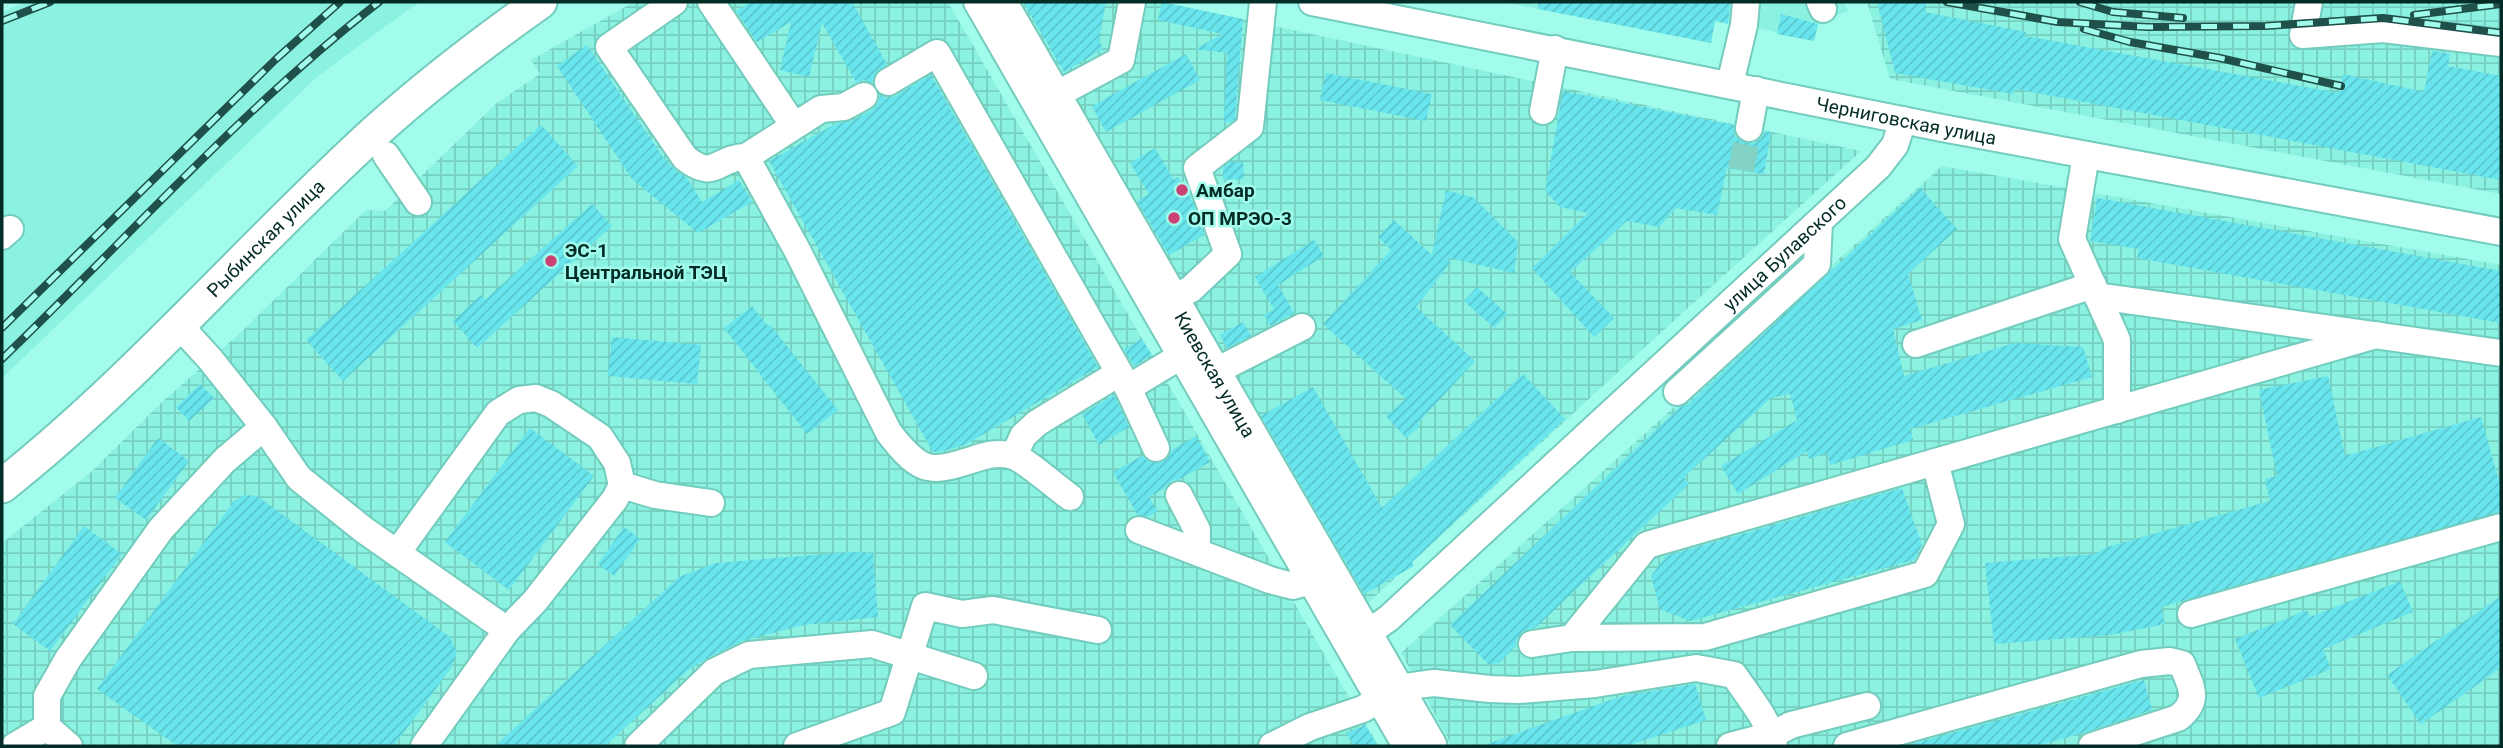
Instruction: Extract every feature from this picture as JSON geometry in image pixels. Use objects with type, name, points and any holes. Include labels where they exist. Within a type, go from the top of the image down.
[{"type":"main road","name":"Рыбинская улица","points":[[2,486],[70,428],[375,133],[484,42],[540,2]]},
{"type":"main road","name":"Киевская улица","points":[[1000,2],[1045,100],[1163,304],[1198,358],[1387,693],[1430,746]]},
{"type":"street","points":[[674,2],[609,47],[685,158],[698,168],[713,169],[733,157],[746,156],[821,110],[844,107],[864,96]]},
{"type":"street","points":[[711,2],[794,126]]},
{"type":"street","name":"Киевская улица","points":[[977,2],[1045,100]]},
{"type":"street","points":[[1045,100],[1121,60],[1132,2]]},
{"type":"street","points":[[1163,304],[1191,289],[1228,254],[1198,168],[1250,127],[1263,2]]},
{"type":"street","name":"Черниговская улица","points":[[1315,2],[1377,8],[1555,49],[1903,120],[2501,232]]},
{"type":"street","points":[[1746,2],[1743,87],[1749,128]]},
{"type":"street","points":[[2309,2],[2303,34],[2383,29],[2501,43]]},
{"type":"street","points":[[1543,111],[1555,49]]},
{"type":"street","points":[[888,82],[937,52],[1123,380],[1156,448]]},
{"type":"street","name":"улица Булавского","points":[[1358,642],[1486,530],[1878,167],[1895,145],[1903,120]]},
{"type":"street","points":[[386,155],[418,202]]},
{"type":"street","points":[[2086,155],[2072,239],[2117,340],[2117,410]]},
{"type":"street","points":[[746,156],[797,250],[889,433],[903,451],[918,463],[934,469],[951,467],[990,454],[1014,456],[1070,497]]},
{"type":"street","points":[[1676,392],[1817,264],[1819,222]]},
{"type":"street","points":[[1916,344],[2095,291],[2501,353]]},
{"type":"street","points":[[178,324],[210,359],[264,427],[299,478],[364,530],[507,630]]},
{"type":"street","points":[[1014,456],[1023,436],[1037,423],[1123,380],[1301,327]]},
{"type":"street","points":[[1572,638],[1647,545],[2376,335]]},
{"type":"street","points":[[397,553],[498,413],[519,400],[536,398],[551,404],[600,437],[617,463],[622,485],[615,499],[535,601],[507,630],[424,746]]},
{"type":"street","points":[[69,746],[47,727],[47,696],[68,659],[153,540],[191,494],[264,427]]},
{"type":"street","points":[[1532,644],[1572,638],[1705,637],[1925,574],[1951,524],[1935,462]]},
{"type":"street","points":[[622,485],[655,495],[711,503]]},
{"type":"street","points":[[1180,495],[1197,530],[1197,552]]},
{"type":"street","points":[[2191,614],[2501,527]]},
{"type":"street","points":[[1139,530],[1270,580],[1293,586],[1320,576]]},
{"type":"street","points":[[797,746],[892,712],[925,606],[962,614],[993,610],[1098,630]]},
{"type":"street","points":[[638,746],[714,672],[749,655],[872,643],[974,676]]},
{"type":"street","points":[[1847,746],[2141,664],[2170,661],[2182,664],[2193,693],[2189,709],[2178,718],[2092,746]]},
{"type":"street","points":[[1272,746],[1310,727],[1363,709],[1387,693],[1434,683],[1490,689],[1543,689],[1696,668],[1734,675],[1773,741]]},
{"type":"street","name":"Киевская улица","points":[[1387,693],[1406,746]]},
{"type":"street","points":[[1730,746],[1773,741],[1791,725],[1867,706]]},
{"type":"street","points":[[15,746],[47,727]]},
{"type":"shaded area","points":[[26,2],[419,2],[318,76],[2,378],[2,12]]},
{"type":"shaded area","points":[[634,2],[948,2],[1379,746],[2,746],[2,543],[91,472],[161,403],[238,335],[366,210],[385,211],[497,103],[540,74],[531,60]]},
{"type":"shaded area","points":[[1021,2],[1161,2],[1861,151],[1366,605]]},
{"type":"shaded area","points":[[1504,2],[1844,2],[1848,11],[1819,22],[1814,41],[1715,21],[1711,43]]},
{"type":"shaded area","points":[[1867,2],[2501,2],[2501,194],[1890,79]]},
{"type":"shaded area","points":[[1942,166],[2501,265],[2501,746],[1452,746],[1401,653]]},
{"type":"building","points":[[751,2],[852,2],[887,64],[875,74],[872,83],[864,80],[856,82],[822,23],[809,77],[780,70],[791,22],[757,42],[736,11]]},
{"type":"building","points":[[1023,2],[1106,2],[1099,40],[1103,49],[1064,72]]},
{"type":"building","points":[[1162,2],[1243,19],[1235,119],[1231,122],[1224,122],[1227,53],[1195,49],[1223,34],[1158,20]]},
{"type":"building","points":[[1539,2],[1730,3],[1728,24],[1715,21],[1711,43],[1538,9]]},
{"type":"building","points":[[1877,2],[1926,2],[1925,12],[2026,32],[2025,36],[2339,93],[2343,74],[2424,92],[2432,51],[2450,54],[2448,66],[2501,76],[2501,180],[2015,89],[2013,94],[1895,73]]},
{"type":"building","points":[[1781,14],[1818,24],[1814,41],[1777,34]]},
{"type":"building","points":[[587,45],[663,157],[687,178],[702,202],[739,180],[752,202],[698,233],[632,179],[557,66]]},
{"type":"building","points":[[1186,54],[1200,80],[1106,132],[1092,106]]},
{"type":"building","points":[[1326,73],[1432,94],[1426,121],[1320,100]]},
{"type":"building","points":[[931,75],[1098,367],[965,445],[939,452],[933,452],[769,161],[835,124],[851,121],[872,110],[878,104],[880,95],[887,98],[895,96]]},
{"type":"building","points":[[1563,91],[1734,125],[1734,134],[1746,143],[1755,143],[1765,131],[1771,132],[1764,174],[1727,168],[1717,215],[1676,208],[1659,227],[1627,221],[1570,272],[1614,318],[1594,337],[1532,268],[1588,213],[1560,207],[1545,191]]},
{"type":"building","points":[[541,125],[578,166],[343,381],[306,340]]},
{"type":"building","name":"ОП МРЭО-3","points":[[1155,148],[1174,180],[1178,177],[1193,202],[1204,235],[1169,255],[1137,201],[1149,194],[1130,163]]},
{"type":"building","points":[[1230,162],[1243,162],[1244,179],[1223,180],[1223,168]]},
{"type":"building","points":[[1920,188],[1957,229],[1908,274],[1922,320],[1893,329],[1904,376],[2015,343],[2083,347],[2092,377],[1910,429],[1913,440],[1830,465],[1827,453],[1809,459],[1807,451],[1738,494],[1721,466],[1797,420],[1790,394],[1771,398],[1684,477],[1689,484],[1536,627],[1522,632],[1516,646],[1499,663],[1488,664],[1450,625],[1680,407],[1688,404]]},
{"type":"building","points":[[1446,190],[1474,198],[1518,242],[1514,273],[1445,257],[1451,262],[1416,307],[1475,361],[1418,423],[1420,426],[1406,438],[1386,416],[1406,399],[1323,324],[1391,250],[1378,237],[1394,220],[1432,255]]},
{"type":"building","points":[[2097,198],[2501,271],[2501,323],[2137,258],[2139,249],[2090,241]]},
{"type":"building","name":"ЭС-1 Центральной ТЭЦ","points":[[592,204],[612,226],[477,348],[453,321],[481,295],[485,300]]},
{"type":"building","points":[[1314,240],[1324,256],[1278,285],[1294,313],[1270,326],[1264,315],[1274,309],[1255,277]]},
{"type":"building","points":[[1477,287],[1507,314],[1494,328],[1464,301]]},
{"type":"building","points":[[752,306],[838,410],[807,434],[724,328]]},
{"type":"building","points":[[1243,322],[1251,336],[1227,348],[1220,335]]},
{"type":"building","points":[[612,337],[701,345],[697,384],[608,376]]},
{"type":"building","points":[[1142,339],[1152,355],[1134,366],[1124,349]]},
{"type":"building","points":[[1523,374],[1565,419],[1412,562],[1414,566],[1364,594],[1261,416],[1313,387],[1382,508]]},
{"type":"building","points":[[2328,376],[2345,456],[2481,417],[2501,488],[2501,512],[2161,607],[2165,624],[2110,635],[1994,644],[1985,563],[2096,554],[2107,547],[2270,501],[2265,479],[2277,476],[2259,390]]},
{"type":"building","points":[[200,384],[214,398],[189,421],[176,407]]},
{"type":"building","points":[[1114,395],[1129,427],[1099,445],[1082,414]]},
{"type":"building","points":[[530,428],[594,476],[509,590],[445,542]]},
{"type":"building","points":[[1196,436],[1210,462],[1180,479],[1171,481],[1165,488],[1149,497],[1157,511],[1148,517],[1137,514],[1113,472],[1142,456],[1149,462],[1162,462],[1172,450]]},
{"type":"building","points":[[158,438],[189,461],[146,520],[115,498]]},
{"type":"building","points":[[1902,488],[1922,545],[1914,560],[1690,621],[1660,609],[1651,576],[1666,556]]},
{"type":"building","points":[[245,495],[257,496],[450,637],[457,653],[451,668],[394,746],[177,746],[97,689],[234,501]]},
{"type":"building","points":[[84,526],[122,554],[50,651],[13,624]]},
{"type":"building","points":[[624,527],[640,539],[614,576],[598,564]]},
{"type":"building","points":[[851,552],[873,553],[878,617],[804,625],[742,641],[686,672],[605,746],[495,746],[679,577],[716,563]]},
{"type":"building","points":[[2400,581],[2413,612],[2323,649],[2331,669],[2259,698],[2235,639],[2307,610],[2310,617]]},
{"type":"building","points":[[2501,596],[2501,668],[2421,724],[2387,675]]},
{"type":"building","points":[[2144,680],[2152,710],[2037,746],[1905,746]]},
{"type":"building","points":[[1695,684],[1706,720],[1627,746],[1487,746],[1622,696]]},
{"type":"building","points":[[1365,725],[1378,746],[1354,746],[1346,733]]},
{"type":"tunnel","points":[[1741,170],[1749,128]]},
{"type":"railway","points":[[2,21],[50,2]]},
{"type":"railway","points":[[2,328],[275,60],[340,2]]},
{"type":"railway","points":[[2,359],[232,130],[379,2]]},
{"type":"railway","points":[[1947,2],[2058,22],[2148,27],[2266,26],[2383,18],[2501,33]]},
{"type":"railway","points":[[2080,2],[2113,12],[2183,18]]},
{"type":"railway","points":[[2414,15],[2501,4]]},
{"type":"railway","points":[[2084,29],[2130,42],[2220,58],[2341,86]]},
{"type":"place","name":"Амбар","points":[[1182,190]]},
{"type":"place","name":"ОП МРЭО-3","points":[[1174,218]]},
{"type":"place","name":"ЭС-1 Центральной ТЭЦ","points":[[551,261]]}]
